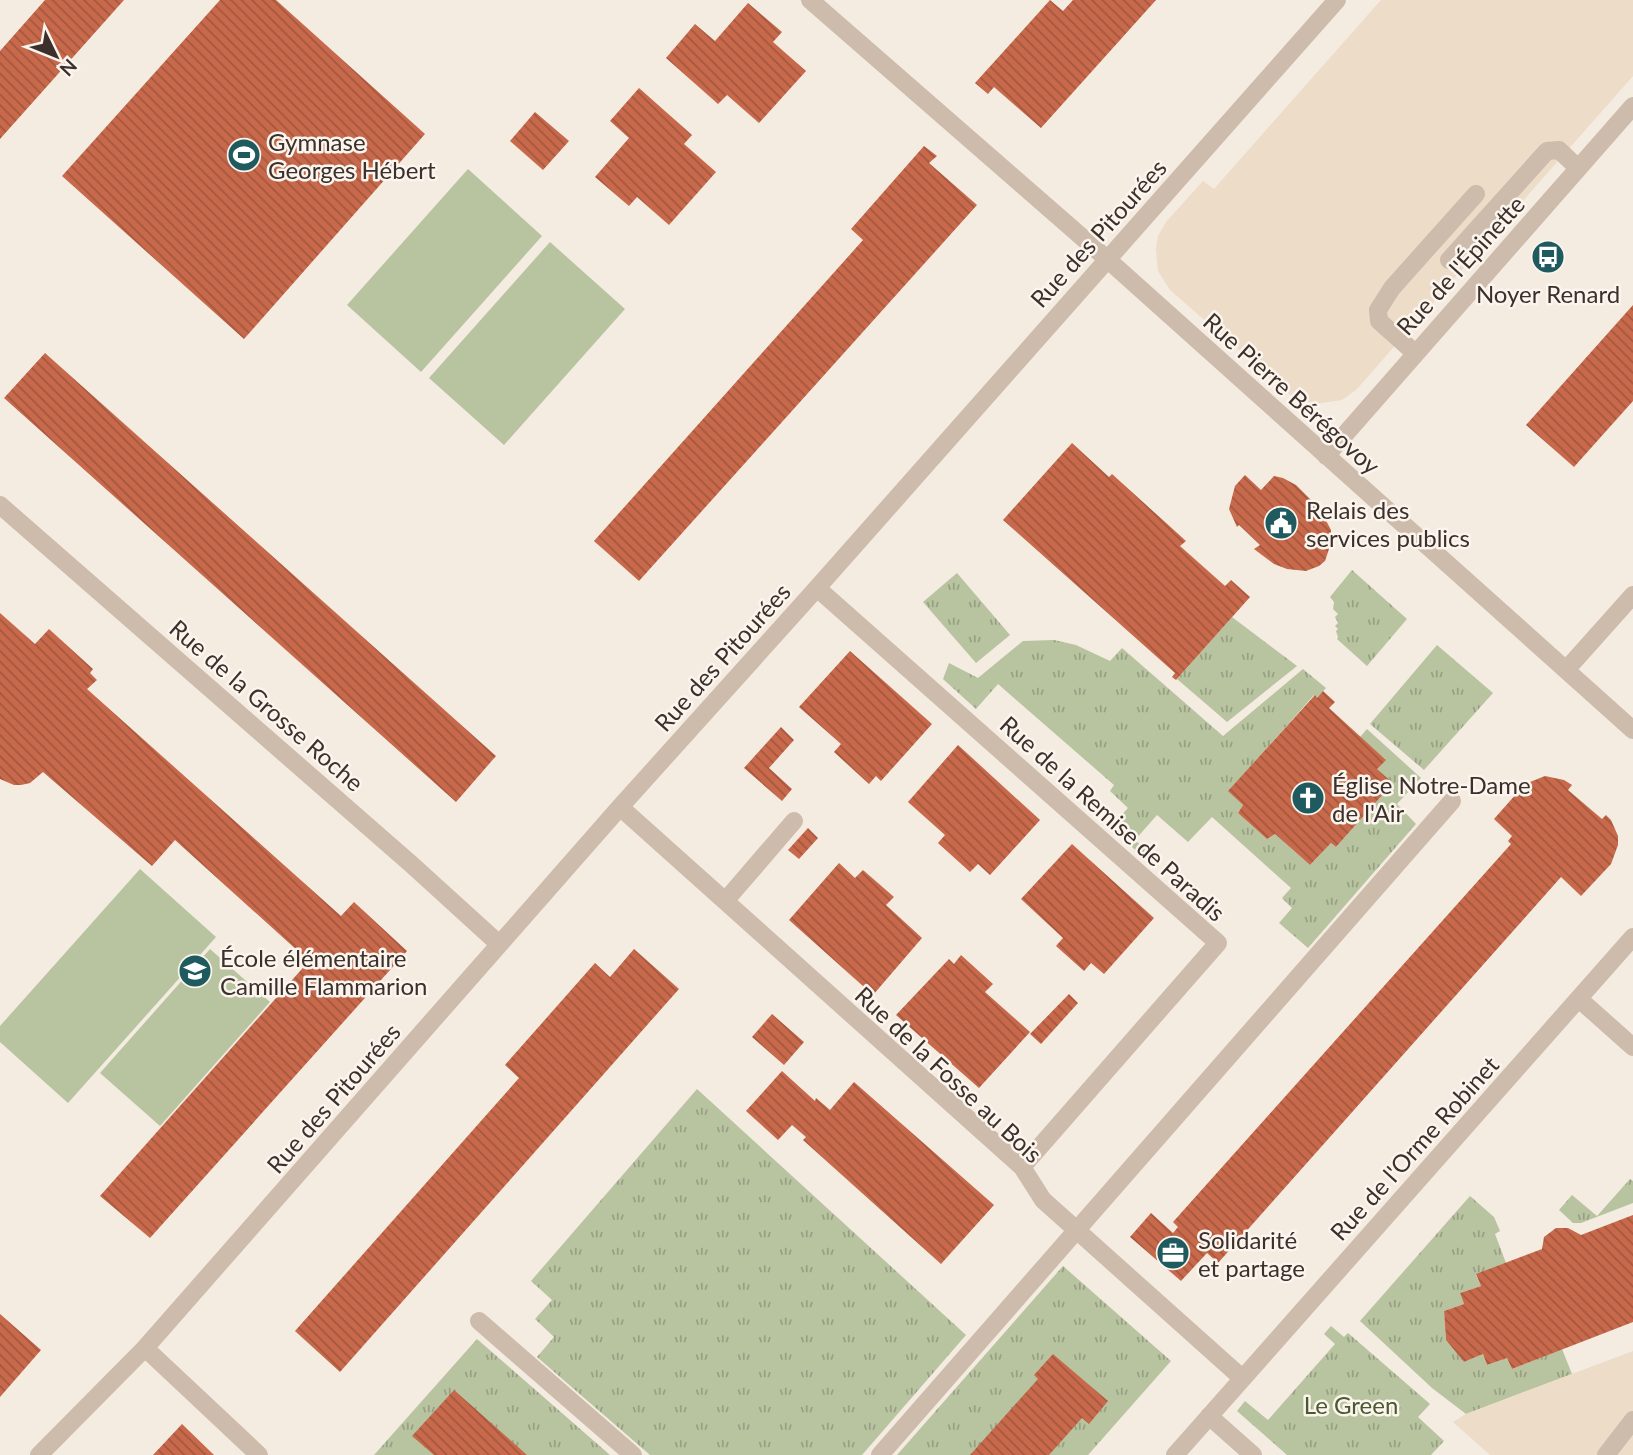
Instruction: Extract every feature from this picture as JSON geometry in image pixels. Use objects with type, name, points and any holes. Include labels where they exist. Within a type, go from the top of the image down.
[{"type":"street","name":"Rue Pierre Bérégovoy","points":[[810,0],[1107,259],[1633,730]]},
{"type":"street","name":"Rue des Pitourées","points":[[39,1455],[145,1348],[620,807],[1337,0]]},
{"type":"street","name":"Rue de l'Épinette","points":[[1326,456],[1633,106]]},
{"type":"street","points":[[1449,260],[1547,151],[1559,150],[1578,168]]},
{"type":"street","points":[[1415,353],[1380,321],[1378,310],[1392,288],[1476,194]]},
{"type":"street","name":"Rue de la Grosse Roche","points":[[0,505],[499,944]]},
{"type":"street","name":"Rue de la Remise de Paradis","points":[[817,588],[1217,943],[1022,1167]]},
{"type":"street","points":[[1566,670],[1633,595]]},
{"type":"street","points":[[880,1455],[1452,801]]},
{"type":"street","name":"Rue de la Fosse au Bois","points":[[620,807],[1022,1167],[1043,1200],[1242,1378]]},
{"type":"street","points":[[726,900],[794,821]]},
{"type":"street","name":"Rue de l'Orme Robinet","points":[[1175,1455],[1633,936]]},
{"type":"street","points":[[1579,999],[1633,1047]]},
{"type":"street","points":[[479,1321],[633,1455]]},
{"type":"street","points":[[145,1348],[259,1455]]},
{"type":"street","points":[[1209,1416],[1253,1455]]},
{"type":"street","points":[[1606,1455],[1633,1420]]},
{"type":"green space","points":[[468,169],[542,236],[421,372],[347,305]]},
{"type":"green space","points":[[550,242],[625,309],[504,445],[429,378]]},
{"type":"green space","points":[[1352,570],[1407,619],[1367,666],[1337,639],[1338,629],[1335,626],[1338,623],[1335,617],[1338,614],[1333,609],[1334,602],[1330,597]]},
{"type":"green space","points":[[957,573],[1010,635],[976,663],[923,602]]},
{"type":"green space","points":[[1232,617],[1297,666],[1227,722],[1177,679]]},
{"type":"green space","points":[[1054,640],[1076,645],[1110,661],[1122,648],[1223,736],[1303,669],[1326,688],[1317,698],[1314,695],[1229,791],[1243,805],[1238,813],[1267,839],[1275,834],[1310,865],[1331,843],[1336,847],[1393,783],[1377,769],[1385,759],[1360,737],[1367,729],[1421,778],[1397,804],[1416,824],[1308,948],[1279,923],[1292,908],[1282,898],[1291,888],[1212,817],[1188,842],[1157,815],[1135,840],[1160,863],[1155,868],[1110,827],[1128,808],[1110,791],[1114,785],[998,684],[976,709],[943,679],[949,663],[978,678],[1023,641]]},
{"type":"green space","points":[[1437,645],[1493,693],[1424,770],[1370,724]]},
{"type":"green space","points":[[140,869],[216,937],[68,1103],[0,1042],[0,1026]]},
{"type":"green space","points":[[210,949],[270,1002],[160,1126],[100,1073]]},
{"type":"green space","points":[[697,1089],[966,1335],[862,1455],[650,1455],[537,1357],[554,1337],[535,1319],[552,1300],[531,1281]]},
{"type":"green space","points":[[1630,1179],[1633,1181],[1633,1203],[1581,1223],[1573,1223],[1559,1210],[1572,1195],[1597,1216]]},
{"type":"green space","points":[[1470,1196],[1494,1217],[1500,1231],[1495,1234],[1506,1263],[1476,1275],[1481,1286],[1460,1293],[1464,1304],[1444,1311],[1446,1340],[1464,1362],[1483,1354],[1487,1365],[1507,1358],[1512,1369],[1562,1349],[1572,1374],[1466,1414],[1432,1388],[1360,1321]]},
{"type":"green space","points":[[1063,1266],[1171,1361],[1088,1455],[897,1455]]},
{"type":"green space","name":"Le Green","points":[[1331,1326],[1344,1337],[1348,1333],[1430,1404],[1418,1417],[1444,1441],[1431,1455],[1287,1455],[1237,1411],[1245,1401],[1268,1420],[1335,1344],[1324,1334]]},
{"type":"green space","points":[[477,1339],[610,1455],[374,1455]]},
{"type":"shaded area","points":[[1381,0],[1633,0],[1633,76],[1356,390],[1342,400],[1315,404],[1297,399],[1288,393],[1170,290],[1158,271],[1156,248],[1158,236],[1166,222],[1203,181],[1214,189]]},
{"type":"shaded area","points":[[1633,1351],[1633,1455],[1490,1455],[1453,1422],[1466,1414]]},
{"type":"building","points":[[45,0],[124,0],[0,139],[0,51]]},
{"type":"building","name":"Gymnase Georges Hébert","points":[[220,0],[276,0],[425,134],[244,339],[62,176]]},
{"type":"building","points":[[1050,0],[1063,11],[1073,0],[1156,0],[1041,128],[994,87],[988,94],[975,83]]},
{"type":"building","points":[[748,3],[782,32],[773,42],[806,71],[759,123],[727,95],[718,104],[666,58],[695,24],[715,41]]},
{"type":"building","points":[[639,88],[692,135],[684,144],[716,172],[669,225],[637,197],[629,206],[595,177],[629,138],[610,121]]},
{"type":"building","points":[[535,112],[569,141],[543,170],[510,141]]},
{"type":"building","points":[[924,146],[937,156],[929,163],[977,205],[639,581],[594,541],[863,240],[851,229]]},
{"type":"building","points":[[1633,305],[1633,401],[1574,467],[1526,425]]},
{"type":"building","points":[[45,353],[496,756],[456,802],[4,398]]},
{"type":"building","points":[[1072,443],[1109,477],[1112,474],[1186,541],[1180,546],[1225,586],[1231,580],[1250,597],[1176,680],[1172,677],[1175,673],[1003,520]]},
{"type":"building","name":"Relais des services publics","points":[[1245,475],[1261,490],[1274,476],[1283,478],[1296,485],[1320,509],[1331,530],[1331,543],[1325,561],[1306,571],[1287,569],[1274,564],[1254,549],[1260,545],[1239,525],[1237,527],[1229,509],[1235,486]]},
{"type":"building","points":[[0,613],[35,644],[49,629],[93,669],[90,673],[97,680],[87,689],[341,916],[354,902],[407,951],[150,1238],[100,1196],[309,961],[175,840],[152,866],[43,772],[30,783],[21,785],[0,779]]},
{"type":"building","points":[[850,651],[932,724],[881,781],[876,776],[869,784],[834,752],[841,744],[799,707]]},
{"type":"building","name":"Église Notre-Dame de l'Air","points":[[1323,691],[1335,702],[1329,708],[1386,760],[1377,769],[1393,783],[1336,847],[1331,843],[1310,865],[1275,834],[1267,839],[1238,813],[1243,805],[1228,791],[1315,695],[1317,698]]},
{"type":"building","points":[[781,727],[794,740],[769,768],[792,789],[782,801],[744,768]]},
{"type":"building","points":[[958,745],[1040,820],[990,875],[978,864],[970,872],[938,843],[945,835],[908,802]]},
{"type":"building","points":[[1545,776],[1564,780],[1572,785],[1568,790],[1602,819],[1606,815],[1611,820],[1618,836],[1618,845],[1611,864],[1581,896],[1561,877],[1218,1263],[1207,1253],[1181,1281],[1130,1237],[1151,1213],[1173,1233],[1178,1227],[1173,1222],[1511,844],[1508,841],[1512,836],[1494,819],[1525,784]]},
{"type":"building","points":[[808,828],[818,838],[799,859],[788,850]]},
{"type":"building","points":[[1072,844],[1154,918],[1104,974],[1091,963],[1084,971],[1056,946],[1063,938],[1021,899]]},
{"type":"building","points":[[839,863],[855,878],[863,870],[894,897],[886,905],[922,938],[873,995],[789,920]]},
{"type":"building","points":[[634,949],[679,989],[340,1372],[295,1331],[519,1078],[505,1065],[595,963],[610,977]]},
{"type":"building","points":[[961,955],[993,984],[985,992],[1030,1032],[979,1088],[896,1015],[949,959],[954,964]]},
{"type":"building","points":[[1069,994],[1078,1003],[1041,1044],[1030,1034]]},
{"type":"building","points":[[772,1014],[804,1042],[784,1065],[752,1037]]},
{"type":"building","points":[[782,1071],[815,1101],[816,1098],[830,1110],[854,1082],[994,1205],[941,1264],[803,1140],[806,1137],[792,1125],[778,1140],[746,1111]]},
{"type":"building","points":[[1633,1215],[1633,1322],[1512,1369],[1507,1358],[1487,1365],[1483,1354],[1464,1362],[1446,1340],[1444,1311],[1464,1304],[1460,1293],[1481,1286],[1476,1274],[1542,1249],[1544,1237],[1556,1228],[1568,1228],[1581,1235]]},
{"type":"building","points":[[0,1314],[41,1350],[0,1397]]},
{"type":"building","points":[[1053,1354],[1108,1401],[1089,1424],[1082,1418],[1049,1455],[970,1455],[1038,1379],[1034,1375]]},
{"type":"building","points":[[454,1390],[527,1455],[434,1455],[412,1436]]},
{"type":"building","points":[[182,1424],[214,1455],[153,1455]]},
{"type":"place","name":"Gymnase Georges Hébert","points":[[244,155]]},
{"type":"place","name":"Noyer Renard","points":[[1548,257]]},
{"type":"place","name":"Relais des services publics","points":[[1281,523]]},
{"type":"place","name":"Église Notre-Dame de l'Air","points":[[1308,798]]},
{"type":"place","name":"École élémentaire Camille Flammarion","points":[[195,971]]},
{"type":"place","name":"Solidarité et partage","points":[[1173,1253]]}]
